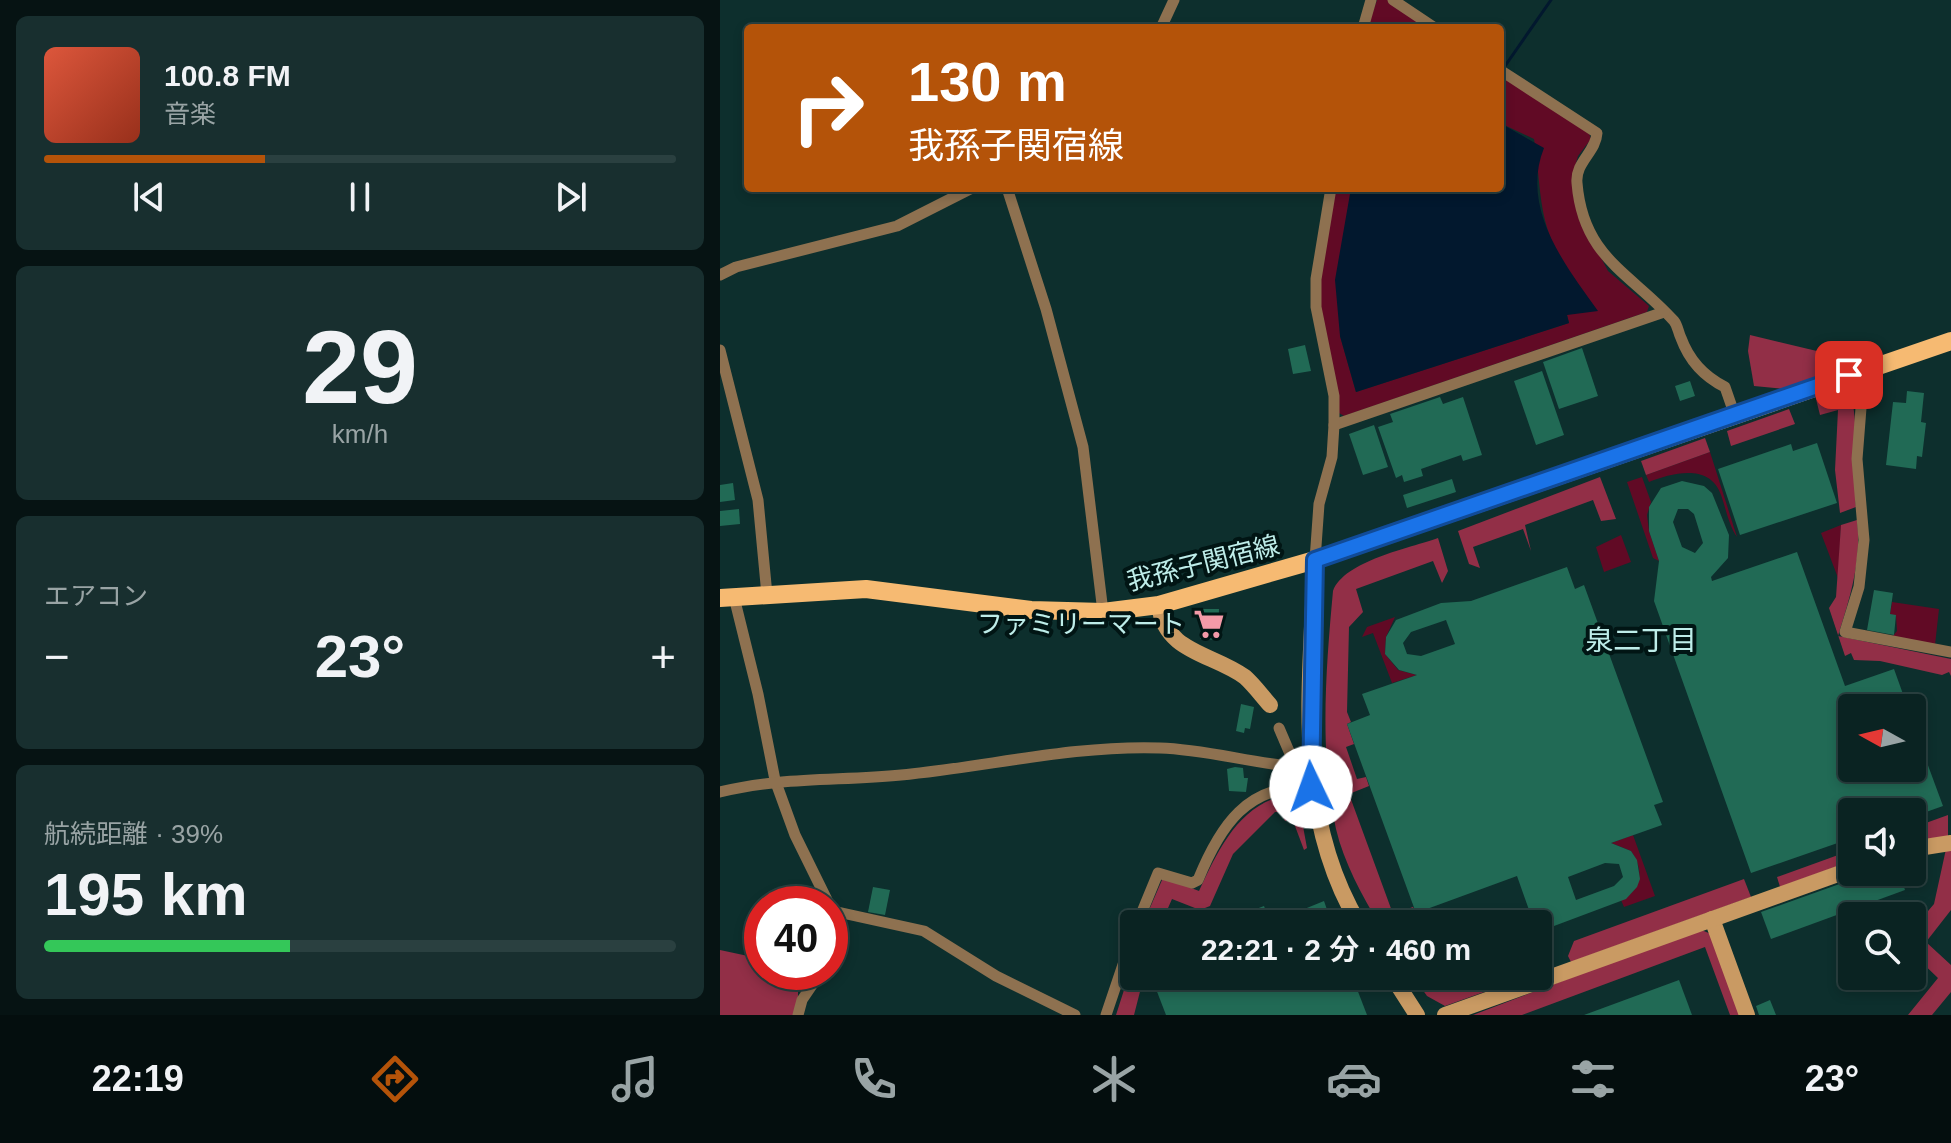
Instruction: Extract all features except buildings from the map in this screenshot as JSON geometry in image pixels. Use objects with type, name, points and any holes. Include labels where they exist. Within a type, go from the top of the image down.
[{"type":"main road","name":"我孫子関宿線","points":[[727,597],[866,589],[1031,610],[1103,612],[1159,605],[1315,560],[1734,413],[1951,341]]},
{"type":"street","points":[[1163,24],[1174,0]]},
{"type":"street","points":[[1364,24],[1371,0]]},
{"type":"street","points":[[1393,0],[1429,24]]},
{"type":"street","points":[[1504,73],[1597,133],[1596,141],[1578,169],[1581,211],[1595,242],[1614,269],[1677,324],[1690,359],[1707,377],[1725,387],[1734,413]]},
{"type":"street","points":[[720,275],[736,267],[897,226],[964,192]]},
{"type":"street","points":[[1008,192],[1046,309],[1083,447],[1103,612]]},
{"type":"street","points":[[1330,192],[1316,279],[1316,307],[1334,396],[1334,425],[1332,457],[1319,504],[1309,755],[1311,787],[1328,858],[1352,910]]},
{"type":"street","points":[[1334,425],[1664,312]]},
{"type":"street","points":[[720,350],[758,500],[767,595]]},
{"type":"street","points":[[1849,375],[1861,408],[1857,459],[1864,540],[1859,587],[1845,632],[1951,652]]},
{"type":"street","points":[[727,597],[758,694],[775,780],[795,835],[820,886]]},
{"type":"street","points":[[1159,605],[1161,619],[1173,639],[1245,678],[1270,705]]},
{"type":"street","points":[[1279,728],[1291,756],[1309,755]]},
{"type":"street","points":[[720,792],[775,780],[846,780],[940,771],[1027,756],[1162,748],[1280,765],[1287,770],[1290,786]]},
{"type":"street","points":[[1143,910],[1158,873],[1164,872],[1192,883],[1198,880],[1215,838],[1260,794],[1290,786],[1311,787]]},
{"type":"street","points":[[1926,847],[1951,843]]},
{"type":"street","points":[[1445,1015],[1838,874]]},
{"type":"street","points":[[848,911],[924,931],[996,976],[1075,1015]]},
{"type":"street","points":[[1712,919],[1747,1015]]},
{"type":"street","points":[[1106,1015],[1120,974]]},
{"type":"street","points":[[798,1015],[809,990]]},
{"type":"street","points":[[1401,990],[1417,1015]]},
{"type":"shaded area","points":[[1377,0],[1388,0],[1421,24],[1368,24]]},
{"type":"shaded area","points":[[1504,78],[1589,133],[1591,139],[1578,156],[1572,177],[1578,214],[1608,271],[1649,306],[1647,312],[1344,416],[1339,413],[1319,304],[1321,260],[1335,192],[1351,192],[1340,336],[1356,392],[1569,323],[1567,315],[1576,281],[1554,245],[1543,213],[1534,139],[1504,125]]},
{"type":"shaded area","points":[[1750,335],[1821,352],[1842,370],[1784,389],[1754,386],[1748,351]]},
{"type":"shaded area","points":[[1842,390],[1850,395],[1855,418],[1856,507],[1840,513],[1835,470],[1838,410],[1820,415],[1816,399]]},
{"type":"shaded area","points":[[1789,409],[1795,424],[1731,446],[1727,431]]},
{"type":"shaded area","points":[[1705,438],[1710,452],[1646,475],[1641,461]]},
{"type":"shaded area","points":[[1710,452],[1737,537],[1721,495],[1708,478],[1690,473],[1649,482],[1646,475]]},
{"type":"shaded area","points":[[1600,477],[1616,519],[1601,521],[1593,500],[1525,525],[1531,551],[1523,529],[1473,547],[1480,568],[1469,564],[1458,531]]},
{"type":"shaded area","points":[[1642,477],[1651,502],[1647,515],[1649,531],[1659,561],[1653,558],[1627,482]]},
{"type":"shaded area","points":[[1857,520],[1856,564],[1838,635],[1829,608],[1836,597],[1841,525]]},
{"type":"shaded area","points":[[1841,525],[1838,578],[1821,533]]},
{"type":"shaded area","points":[[1621,535],[1631,562],[1604,572],[1596,547]]},
{"type":"shaded area","points":[[1438,538],[1448,571],[1442,583],[1433,561],[1356,589],[1363,612],[1349,627],[1347,712],[1351,722],[1347,724],[1354,744],[1346,747],[1357,779],[1366,777],[1369,786],[1349,794],[1392,910],[1371,910],[1344,854],[1331,800],[1326,741],[1328,650],[1333,591],[1350,571],[1395,551]]},
{"type":"shaded area","points":[[1892,602],[1939,609],[1935,645],[1892,637],[1897,631],[1896,616],[1890,614]]},
{"type":"shaded area","points":[[1395,617],[1386,637],[1385,654],[1398,670],[1417,675],[1392,683],[1373,633],[1362,637],[1367,627]]},
{"type":"shaded area","points":[[1838,636],[1951,659],[1951,676],[1949,672],[1942,675],[1880,661],[1854,660],[1851,653],[1845,656]]},
{"type":"shaded area","points":[[1293,794],[1298,799],[1307,848],[1304,850],[1292,818],[1285,821],[1281,812],[1275,812],[1233,854],[1210,906],[1200,910],[1172,899],[1167,910],[1149,910],[1162,880],[1168,879],[1199,891],[1234,829],[1259,806]]},
{"type":"shaded area","points":[[1948,815],[1948,836],[1926,840],[1926,823]]},
{"type":"shaded area","points":[[1633,835],[1655,896],[1624,907],[1621,900],[1634,890],[1639,878],[1638,865],[1631,851],[1611,843]]},
{"type":"shaded area","points":[[1946,849],[1951,849],[1951,910],[1926,942],[1926,913],[1934,904]]},
{"type":"shaded area","points":[[1838,855],[1838,866],[1780,887],[1777,877]]},
{"type":"shaded area","points":[[1744,879],[1751,897],[1571,962],[1568,956],[1574,941]]},
{"type":"shaded area","points":[[1699,929],[1711,934],[1740,1015],[1730,1015],[1705,947],[1522,1015],[1473,1015],[1539,990],[1552,990],[1552,985]]},
{"type":"shaded area","points":[[1926,942],[1951,965],[1951,992],[1932,1015],[1908,1015],[1938,978],[1926,966]]},
{"type":"shaded area","points":[[720,950],[744,955],[744,990],[798,990],[798,1015],[720,1015]]},
{"type":"shaded area","points":[[1124,990],[1140,990],[1134,1015],[1116,1015]]},
{"type":"shaded area","points":[[1423,990],[1490,990],[1445,1006],[1427,996]]},
{"type":"water","points":[[1504,125],[1544,148],[1538,170],[1542,214],[1560,255],[1598,311],[1567,315],[1569,323],[1356,392],[1340,336],[1335,280],[1350,192],[1504,192]]},
{"type":"waterway","points":[[1505,66],[1551,0]]},
{"type":"place","name":"ファミリーマート","points":[[1209,624]]},
{"type":"district","name":"泉二丁目","points":[[1641,640]]},
{"type":"route","points":[[1311,787],[1309,755],[1315,560],[1849,375]]}]
